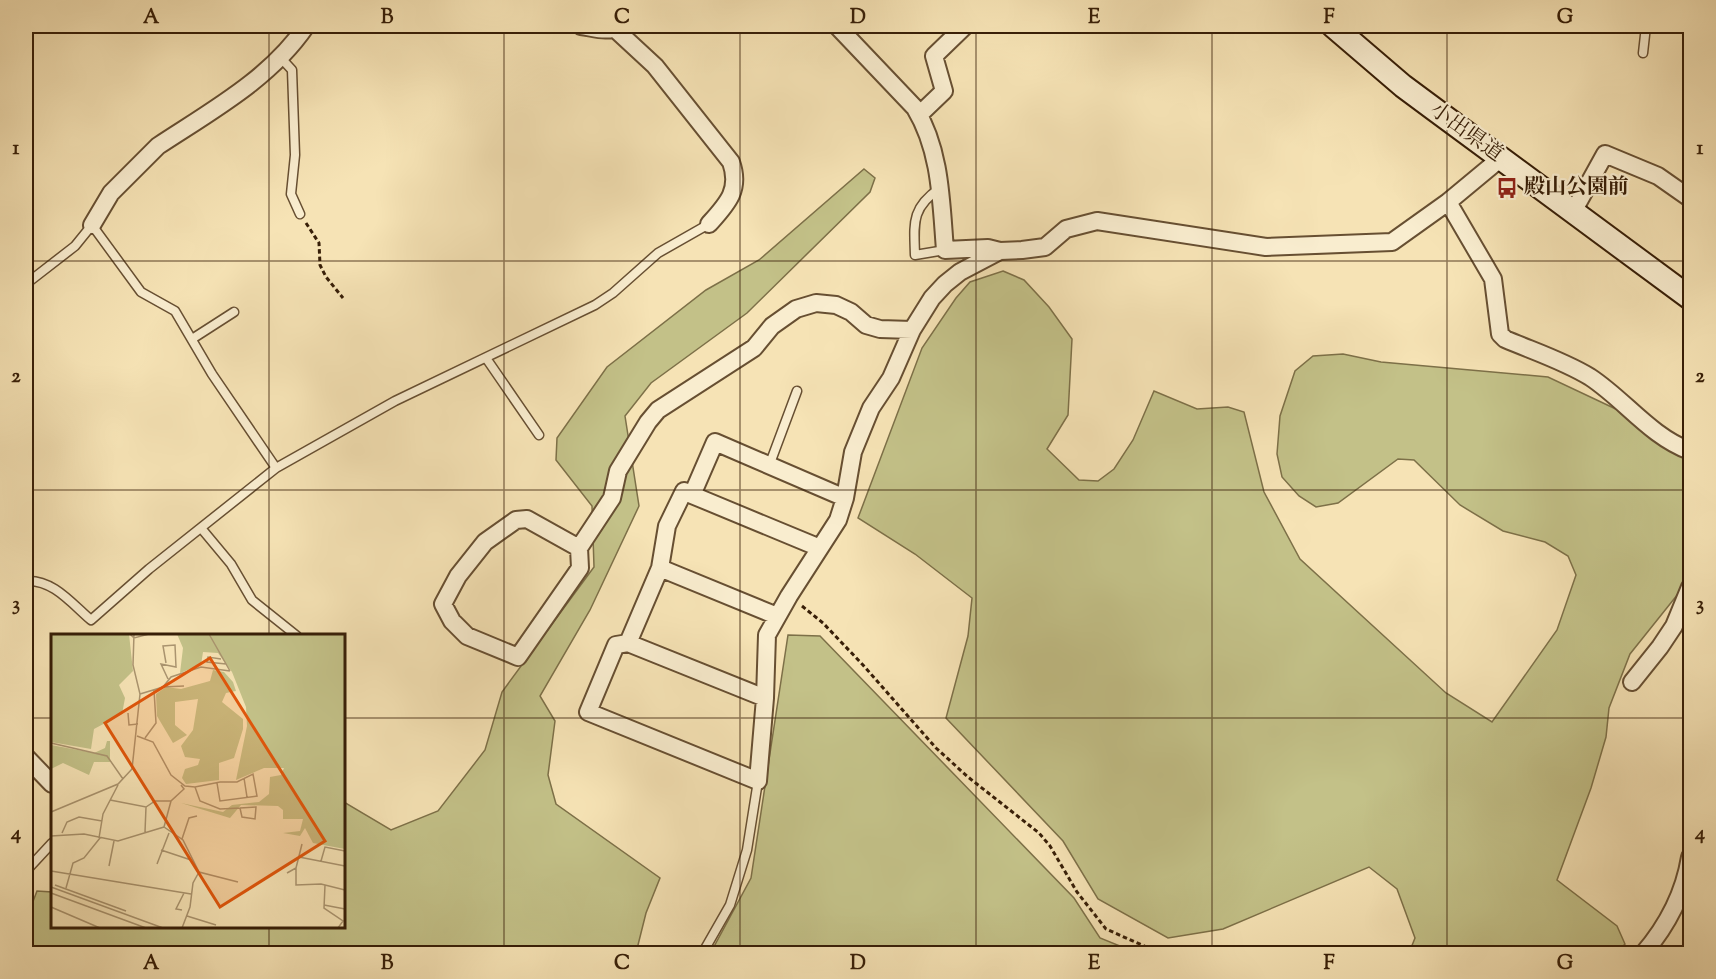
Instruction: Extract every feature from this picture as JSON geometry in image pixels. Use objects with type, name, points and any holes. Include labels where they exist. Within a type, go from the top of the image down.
[{"type":"main road","name":"小出県道","points":[[1333,26],[1403,86],[1690,298]]},
{"type":"street","points":[[92,225],[111,193],[144,158],[158,146],[247,87],[280,57],[306,26]]},
{"type":"street","points":[[581,26],[603,30],[618,27],[655,66],[731,162],[736,176],[734,189],[722,210],[709,224]]},
{"type":"street","points":[[837,26],[915,108],[919,115],[933,148],[940,188],[945,250],[988,248],[1000,251],[1045,247],[1066,229],[1097,221],[1266,247],[1392,242],[1448,202],[1501,158]]},
{"type":"street","points":[[919,115],[944,91],[934,56],[958,28]]},
{"type":"street","points":[[1573,212],[1605,154],[1658,176],[1688,197]]},
{"type":"street","points":[[1448,202],[1493,279],[1500,334],[1504,339],[1589,376],[1642,422],[1677,446],[1690,451]]},
{"type":"street","points":[[765,698],[628,643],[616,645],[588,712],[758,780],[765,698],[767,635],[838,520],[845,498],[853,452],[871,408],[891,378],[912,330],[932,298],[945,284],[960,272],[1000,251]]},
{"type":"street","points":[[579,548],[527,519],[516,520],[485,543],[458,576],[443,604],[452,621],[467,636],[518,657],[580,568],[579,548],[612,498],[618,471],[658,410],[754,348],[772,326],[796,309],[816,303],[836,305],[851,312],[866,325],[880,329],[912,330]]},
{"type":"street","points":[[692,495],[715,442],[845,498]]},
{"type":"street","points":[[628,643],[660,568],[667,526],[684,491],[820,548]]},
{"type":"street","points":[[660,568],[777,616]]},
{"type":"street","points":[[1632,682],[1674,626],[1690,587]]},
{"type":"street","points":[[26,756],[51,783]]},
{"type":"street","points":[[1643,954],[1657,937],[1676,906],[1687,876],[1690,857]]},
{"type":"lane","points":[[1643,53],[1646,26]]},
{"type":"lane","points":[[280,57],[292,70],[295,155],[291,194],[300,214]]},
{"type":"lane","points":[[940,188],[918,208],[914,221],[915,255],[945,250]]},
{"type":"lane","points":[[26,581],[35,580],[47,583],[91,620],[149,569],[276,468],[395,401],[595,305],[613,293],[658,253],[709,224]]},
{"type":"lane","points":[[26,284],[75,246],[92,225],[141,292],[175,311],[212,374],[276,468]]},
{"type":"lane","points":[[192,339],[234,312]]},
{"type":"lane","points":[[486,358],[539,435]]},
{"type":"lane","points":[[770,466],[797,391]]},
{"type":"lane","points":[[201,528],[231,564],[252,600],[294,634]]},
{"type":"lane","points":[[702,954],[730,905],[747,850],[758,780]]},
{"type":"lane","points":[[26,871],[51,844]]},
{"type":"path","points":[[300,214],[319,243],[320,265],[326,277],[343,298]]},
{"type":"path","points":[[789,596],[823,622],[936,748],[968,777],[1039,833],[1050,846],[1077,892],[1106,929],[1162,954]]},
{"type":"shaded area","points":[[864,169],[875,178],[870,192],[747,313],[651,383],[625,416],[639,506],[590,610],[540,696],[555,721],[548,775],[556,804],[660,878],[646,913],[636,953],[26,954],[26,909],[32,904],[37,891],[51,892],[51,928],[345,928],[345,803],[391,830],[438,811],[485,750],[502,692],[594,567],[592,506],[556,460],[557,438],[607,367],[706,290],[759,260]]},
{"type":"shaded area","points":[[1003,271],[1024,280],[1049,307],[1072,339],[1068,415],[1047,449],[1079,480],[1098,481],[1114,469],[1133,440],[1154,391],[1197,409],[1228,407],[1244,412],[1264,492],[1300,559],[1446,693],[1492,722],[1557,630],[1576,575],[1568,556],[1545,542],[1503,531],[1460,505],[1414,460],[1398,459],[1338,503],[1316,507],[1299,496],[1282,477],[1277,454],[1280,416],[1295,371],[1313,356],[1343,354],[1381,362],[1548,377],[1637,419],[1690,458],[1690,579],[1630,654],[1609,708],[1606,737],[1591,788],[1557,880],[1617,926],[1625,944],[1616,954],[1409,953],[1415,938],[1397,889],[1369,867],[1223,929],[1168,938],[1098,899],[1063,841],[946,718],[968,636],[972,598],[915,554],[858,518],[922,348],[956,298],[970,282]]},
{"type":"shaded area","points":[[788,635],[820,636],[1074,898],[1100,938],[1137,953],[710,954],[751,878]]},
{"type":"place","name":"殿山公園前","points":[[1507,188]]}]
